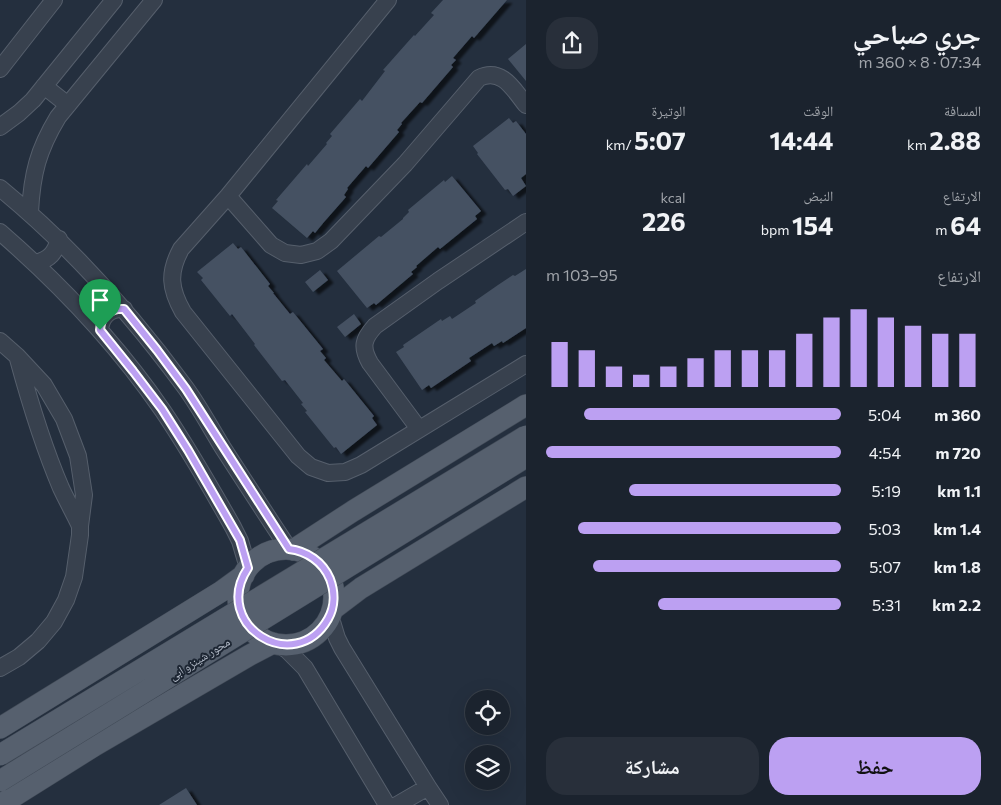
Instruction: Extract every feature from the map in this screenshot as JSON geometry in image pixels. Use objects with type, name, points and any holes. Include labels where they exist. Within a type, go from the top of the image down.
[{"type":"main road","points":[[291,550],[526,405]]},
{"type":"main road","name":"محور شينزو ابى","points":[[0,756],[526,436]]},
{"type":"main road","name":"محور شينزو ابى","points":[[0,781],[526,457]]},
{"type":"main road","points":[[331,613],[361,588],[526,487]]},
{"type":"main road","points":[[291,550],[303,552],[320,563],[331,580],[334,600],[331,613],[325,625],[318,633],[299,643],[276,644],[264,640],[256,634],[244,620],[238,593],[246,572],[254,561],[270,552],[291,550]]},
{"type":"main road","points":[[0,728],[222,591],[246,572]]},
{"type":"main road","name":"محور شينزو ابى","points":[[0,805],[94,746],[250,655],[276,644]]},
{"type":"street","points":[[0,69],[54,0]]},
{"type":"street","points":[[0,127],[33,100],[114,0]]},
{"type":"street","points":[[30,212],[32,181],[40,152],[48,134],[58,117],[154,0]]},
{"type":"street","points":[[388,0],[228,196],[181,249],[172,271],[172,287],[175,297],[183,312],[298,456],[311,468],[328,473],[345,472],[361,465],[526,364]]},
{"type":"street","points":[[228,196],[271,245],[285,253],[301,255],[318,251],[331,242],[405,164],[480,78],[492,74],[498,76],[506,81],[526,105]]},
{"type":"street","points":[[44,86],[68,105]]},
{"type":"street","points":[[0,188],[59,239],[124,309],[157,350],[186,389],[291,550]]},
{"type":"street","points":[[419,429],[365,354],[364,343],[368,334],[375,326],[438,281],[526,222]]},
{"type":"street","points":[[0,232],[36,263],[100,330],[162,409],[240,540],[246,572]]},
{"type":"street","points":[[36,263],[51,255],[59,239]]},
{"type":"street","points":[[100,330],[103,318],[107,314],[112,310],[124,309]]},
{"type":"street","points":[[0,341],[44,385],[64,419],[78,456],[84,495],[74,577],[66,600],[54,622],[38,641],[19,657],[0,668]]},
{"type":"street","points":[[17,356],[43,442],[62,489],[80,526]]},
{"type":"street","points":[[331,613],[337,638],[342,648],[440,805]]},
{"type":"street","points":[[276,644],[287,650],[305,668],[387,805]]},
{"type":"street","points":[[397,805],[428,787]]},
{"type":"building","points":[[443,0],[507,0],[474,38],[472,36],[453,58],[456,60],[451,65],[453,67],[422,103],[420,102],[401,123],[397,130],[399,132],[368,168],[366,166],[347,188],[344,195],[346,197],[315,233],[313,231],[307,238],[272,208],[278,201],[276,200],[327,144],[332,136],[330,134],[360,99],[362,101],[385,71],[383,70],[434,15],[431,13]]},
{"type":"building","points":[[526,44],[526,81],[508,59]]},
{"type":"building","points":[[509,118],[513,123],[516,121],[526,134],[526,174],[521,178],[526,186],[513,196],[508,189],[505,190],[473,146]]},
{"type":"building","points":[[452,176],[481,211],[475,216],[477,219],[440,249],[438,247],[416,266],[411,272],[413,274],[376,305],[374,303],[367,308],[337,271],[403,219],[409,212],[408,210],[444,180],[445,182]]},
{"type":"building","points":[[233,243],[238,249],[241,247],[270,284],[268,286],[273,293],[290,314],[293,312],[323,349],[320,351],[326,358],[324,360],[342,381],[344,379],[374,416],[372,418],[377,425],[341,454],[305,412],[307,411],[301,404],[303,403],[285,380],[282,381],[232,314],[230,316],[201,280],[203,278],[197,272]]},
{"type":"building","points":[[526,269],[526,328],[503,343],[502,341],[494,346],[492,343],[469,358],[471,361],[431,388],[429,385],[422,390],[396,352],[404,347],[403,345],[441,319],[442,321],[450,316],[452,319],[498,285]]},
{"type":"building","points":[[320,270],[328,280],[313,292],[305,282]]},
{"type":"building","points":[[354,314],[361,324],[345,337],[337,327]]},
{"type":"building","points":[[186,788],[197,805],[159,805]]},
{"type":"route","points":[[124,309],[186,389],[289,549],[303,552],[312,557],[326,571],[331,580],[334,600],[330,616],[318,633],[299,643],[278,644],[264,640],[244,620],[238,593],[248,568],[240,540],[162,409],[100,330],[103,318],[107,314],[112,310],[124,309]]}]
